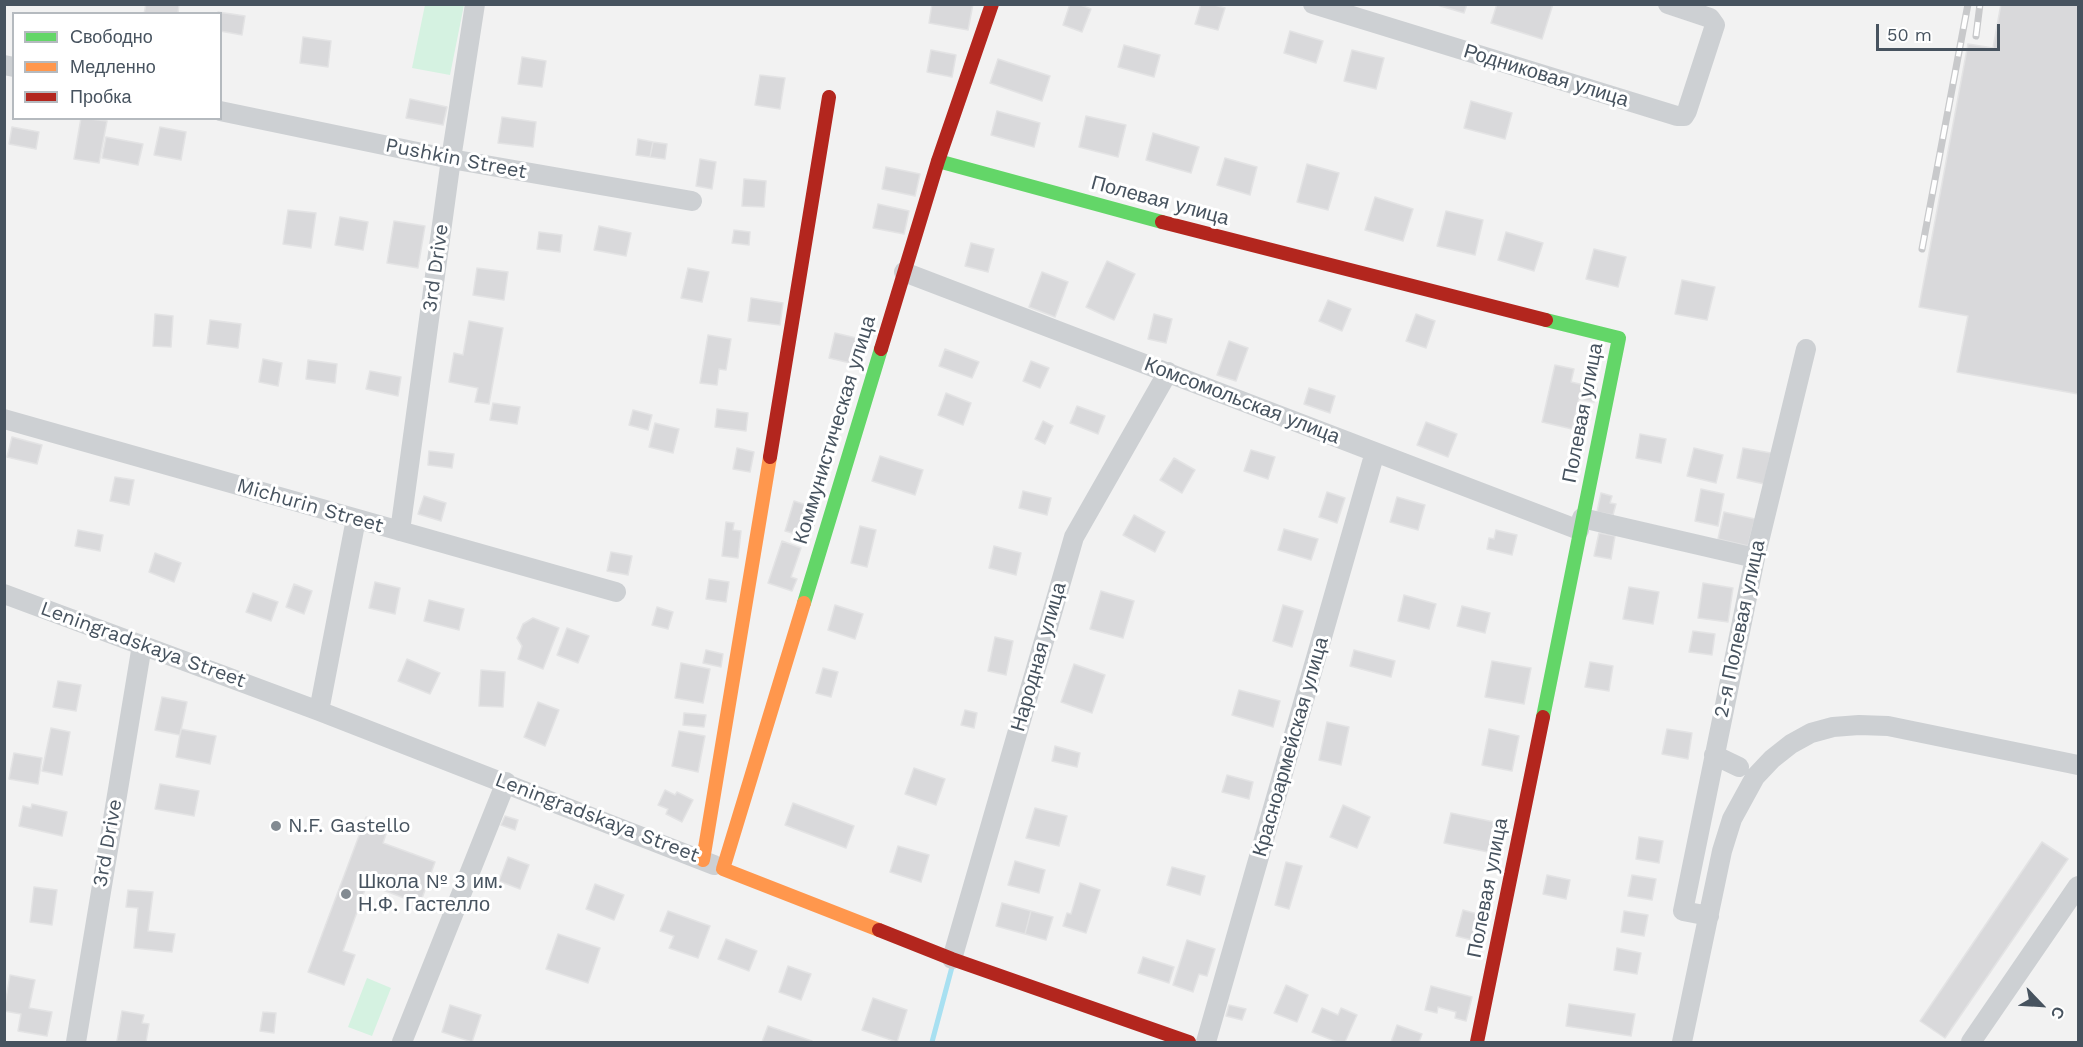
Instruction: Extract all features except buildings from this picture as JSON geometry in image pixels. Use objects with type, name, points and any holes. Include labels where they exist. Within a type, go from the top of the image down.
[{"type":"street","name":"3rd Drive","points":[[400,531],[451,159],[475,4]]},
{"type":"street","name":"Коммунистическая улица","points":[[723,869],[938,161],[992,4]]},
{"type":"street","name":"Родниковая улица","points":[[1313,4],[1677,116],[1684,116],[1715,26],[1714,21],[1710,18],[1668,4]]},
{"type":"street","points":[[703,860],[829,98]]},
{"type":"street","name":"Pushkin Street","points":[[222,111],[451,159],[692,201]]},
{"type":"street","name":"Полевая улица","points":[[938,161],[1242,243],[1619,338],[1478,1042]]},
{"type":"street","name":"Комсомольская улица","points":[[904,272],[1376,452],[1581,524],[1755,558]]},
{"type":"street","name":"2-я Полевая улица","points":[[1708,916],[1683,911],[1755,558],[1806,349]]},
{"type":"street","name":"Народная улица","points":[[952,959],[1074,537],[1168,372]]},
{"type":"street","name":"Michurin Street","points":[[4,419],[616,592]]},
{"type":"street","name":"Красноармейская улица","points":[[1206,1042],[1376,452]]},
{"type":"street","points":[[319,711],[356,519]]},
{"type":"street","name":"Leningradskaya Street","points":[[4,594],[506,782],[952,959],[1189,1042]]},
{"type":"street","name":"3rd Drive","points":[[76,1042],[141,645]]},
{"type":"street","points":[[1682,1042],[1722,851],[1732,819],[1755,777],[1791,744],[1833,727],[1859,724],[1888,726],[2079,765]]},
{"type":"street","points":[[1714,755],[1739,767]]},
{"type":"street","points":[[402,1042],[506,782]]},
{"type":"street","points":[[1971,1042],[2079,886]]},
{"type":"green space","points":[[425,5],[464,5],[450,75],[412,68]]},
{"type":"green space","points":[[367,978],[391,988],[372,1036],[348,1027]]},
{"type":"waterway","points":[[932,1042],[952,967]]},
{"type":"railway","points":[[1922,249],[1968,4]]},
{"type":"railway","points":[[1976,36],[1980,4]]},
{"type":"traffic: fast","points":[[938,161],[1162,222]]},
{"type":"traffic: fast","points":[[1543,717],[1619,338],[1546,320]]},
{"type":"traffic: fast","points":[[804,603],[881,349]]},
{"type":"traffic: slow","points":[[703,860],[770,457]]},
{"type":"traffic: slow","points":[[804,603],[723,869],[879,930]]},
{"type":"traffic: jam","points":[[881,349],[938,161],[992,4]]},
{"type":"traffic: jam","points":[[770,457],[829,97]]},
{"type":"traffic: jam","points":[[1162,222],[1546,320]]},
{"type":"traffic: jam","points":[[1477,1042],[1543,717]]},
{"type":"traffic: jam","points":[[879,930],[952,959],[1189,1042]]},
{"type":"place","name":"N.F. Gastello","points":[[276,826]]},
{"type":"place","name":"Школа № 3 им. Н.Ф. Гастелло","points":[[346,894]]}]
